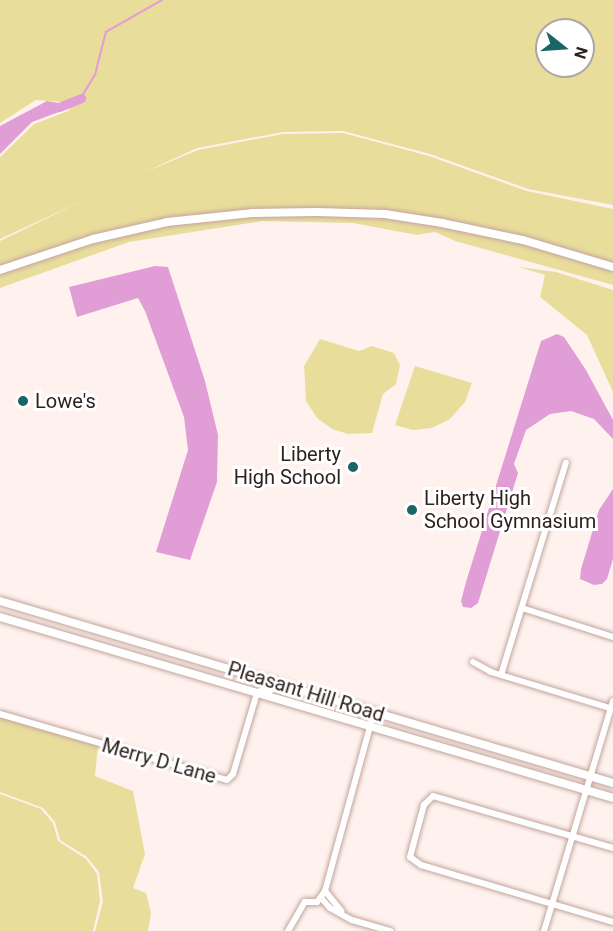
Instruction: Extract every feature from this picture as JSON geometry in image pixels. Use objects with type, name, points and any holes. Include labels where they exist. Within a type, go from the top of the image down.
[{"type":"main road","points":[[0,270],[93,239],[167,222],[252,213],[317,212],[385,214],[442,223],[523,240],[613,267]]},
{"type":"main road","name":"Pleasant Hill Road","points":[[0,601],[613,783]]},
{"type":"main road","name":"Pleasant Hill Road","points":[[0,617],[613,798]]},
{"type":"main road","points":[[257,693],[286,686]]},
{"type":"street","points":[[501,675],[566,463]]},
{"type":"street","points":[[522,608],[613,637]]},
{"type":"street","points":[[473,662],[501,675],[612,709]]},
{"type":"street","name":"Merry D Lane","points":[[0,714],[227,780],[233,774],[257,693]]},
{"type":"street","points":[[544,931],[613,701]]},
{"type":"street","points":[[322,898],[374,712]]},
{"type":"street","points":[[613,848],[433,796],[424,805],[410,849],[410,856],[421,866],[613,922]]},
{"type":"street","points":[[325,891],[341,911],[352,920],[390,931]]},
{"type":"street","points":[[322,898],[330,908],[341,911]]},
{"type":"street","points":[[288,931],[305,902],[322,898]]},
{"type":"shaded area","points":[[0,0],[613,0],[613,205],[528,189],[430,154],[343,131],[283,132],[197,148],[0,239],[0,157],[34,124],[68,111],[74,103],[36,100],[0,123]]},
{"type":"shaded area","points":[[47,101],[70,105],[67,109],[32,122],[0,154],[0,126]]},
{"type":"shaded area","points":[[343,133],[429,156],[527,191],[613,209],[613,285],[455,241],[435,232],[417,235],[353,223],[262,221],[129,242],[0,288],[0,241],[121,182],[198,150],[283,134]]},
{"type":"shaded area","points":[[155,266],[168,267],[205,381],[218,435],[217,482],[190,560],[156,552],[188,450],[184,417],[145,311],[138,298],[77,317],[69,287]]},
{"type":"shaded area","points":[[519,267],[556,272],[613,290],[613,392],[587,335],[540,297],[545,275]]},
{"type":"shaded area","points":[[557,334],[564,337],[586,370],[613,420],[613,439],[594,419],[571,411],[550,414],[526,430],[514,464],[518,473],[478,603],[471,608],[463,607],[461,601],[466,582],[541,341]]},
{"type":"shaded area","points":[[320,339],[359,351],[372,346],[394,353],[400,365],[396,384],[383,394],[372,433],[348,434],[332,429],[317,418],[306,401],[304,366]]},
{"type":"shaded area","points":[[415,366],[472,383],[465,402],[450,419],[432,428],[413,430],[395,425]]},
{"type":"shaded area","points":[[613,489],[613,559],[607,579],[602,584],[594,585],[580,579],[581,569],[599,510]]},
{"type":"shaded area","points":[[0,717],[98,746],[95,776],[133,791],[145,854],[133,888],[146,893],[151,913],[148,931],[95,931],[103,902],[99,872],[87,857],[60,840],[55,822],[43,808],[0,792]]},
{"type":"shaded area","points":[[0,794],[41,809],[53,823],[58,841],[86,859],[97,874],[100,901],[93,931],[0,931]]},
{"type":"waterway","points":[[81,98],[95,75],[106,32],[162,0]]},
{"type":"waterway","points":[[59,107],[81,98]]},
{"type":"place","name":"Lowe's","points":[[23,401]]},
{"type":"place","name":"Liberty High School","points":[[353,467]]},
{"type":"place","name":"Liberty High School Gymnasium","points":[[412,510]]}]
